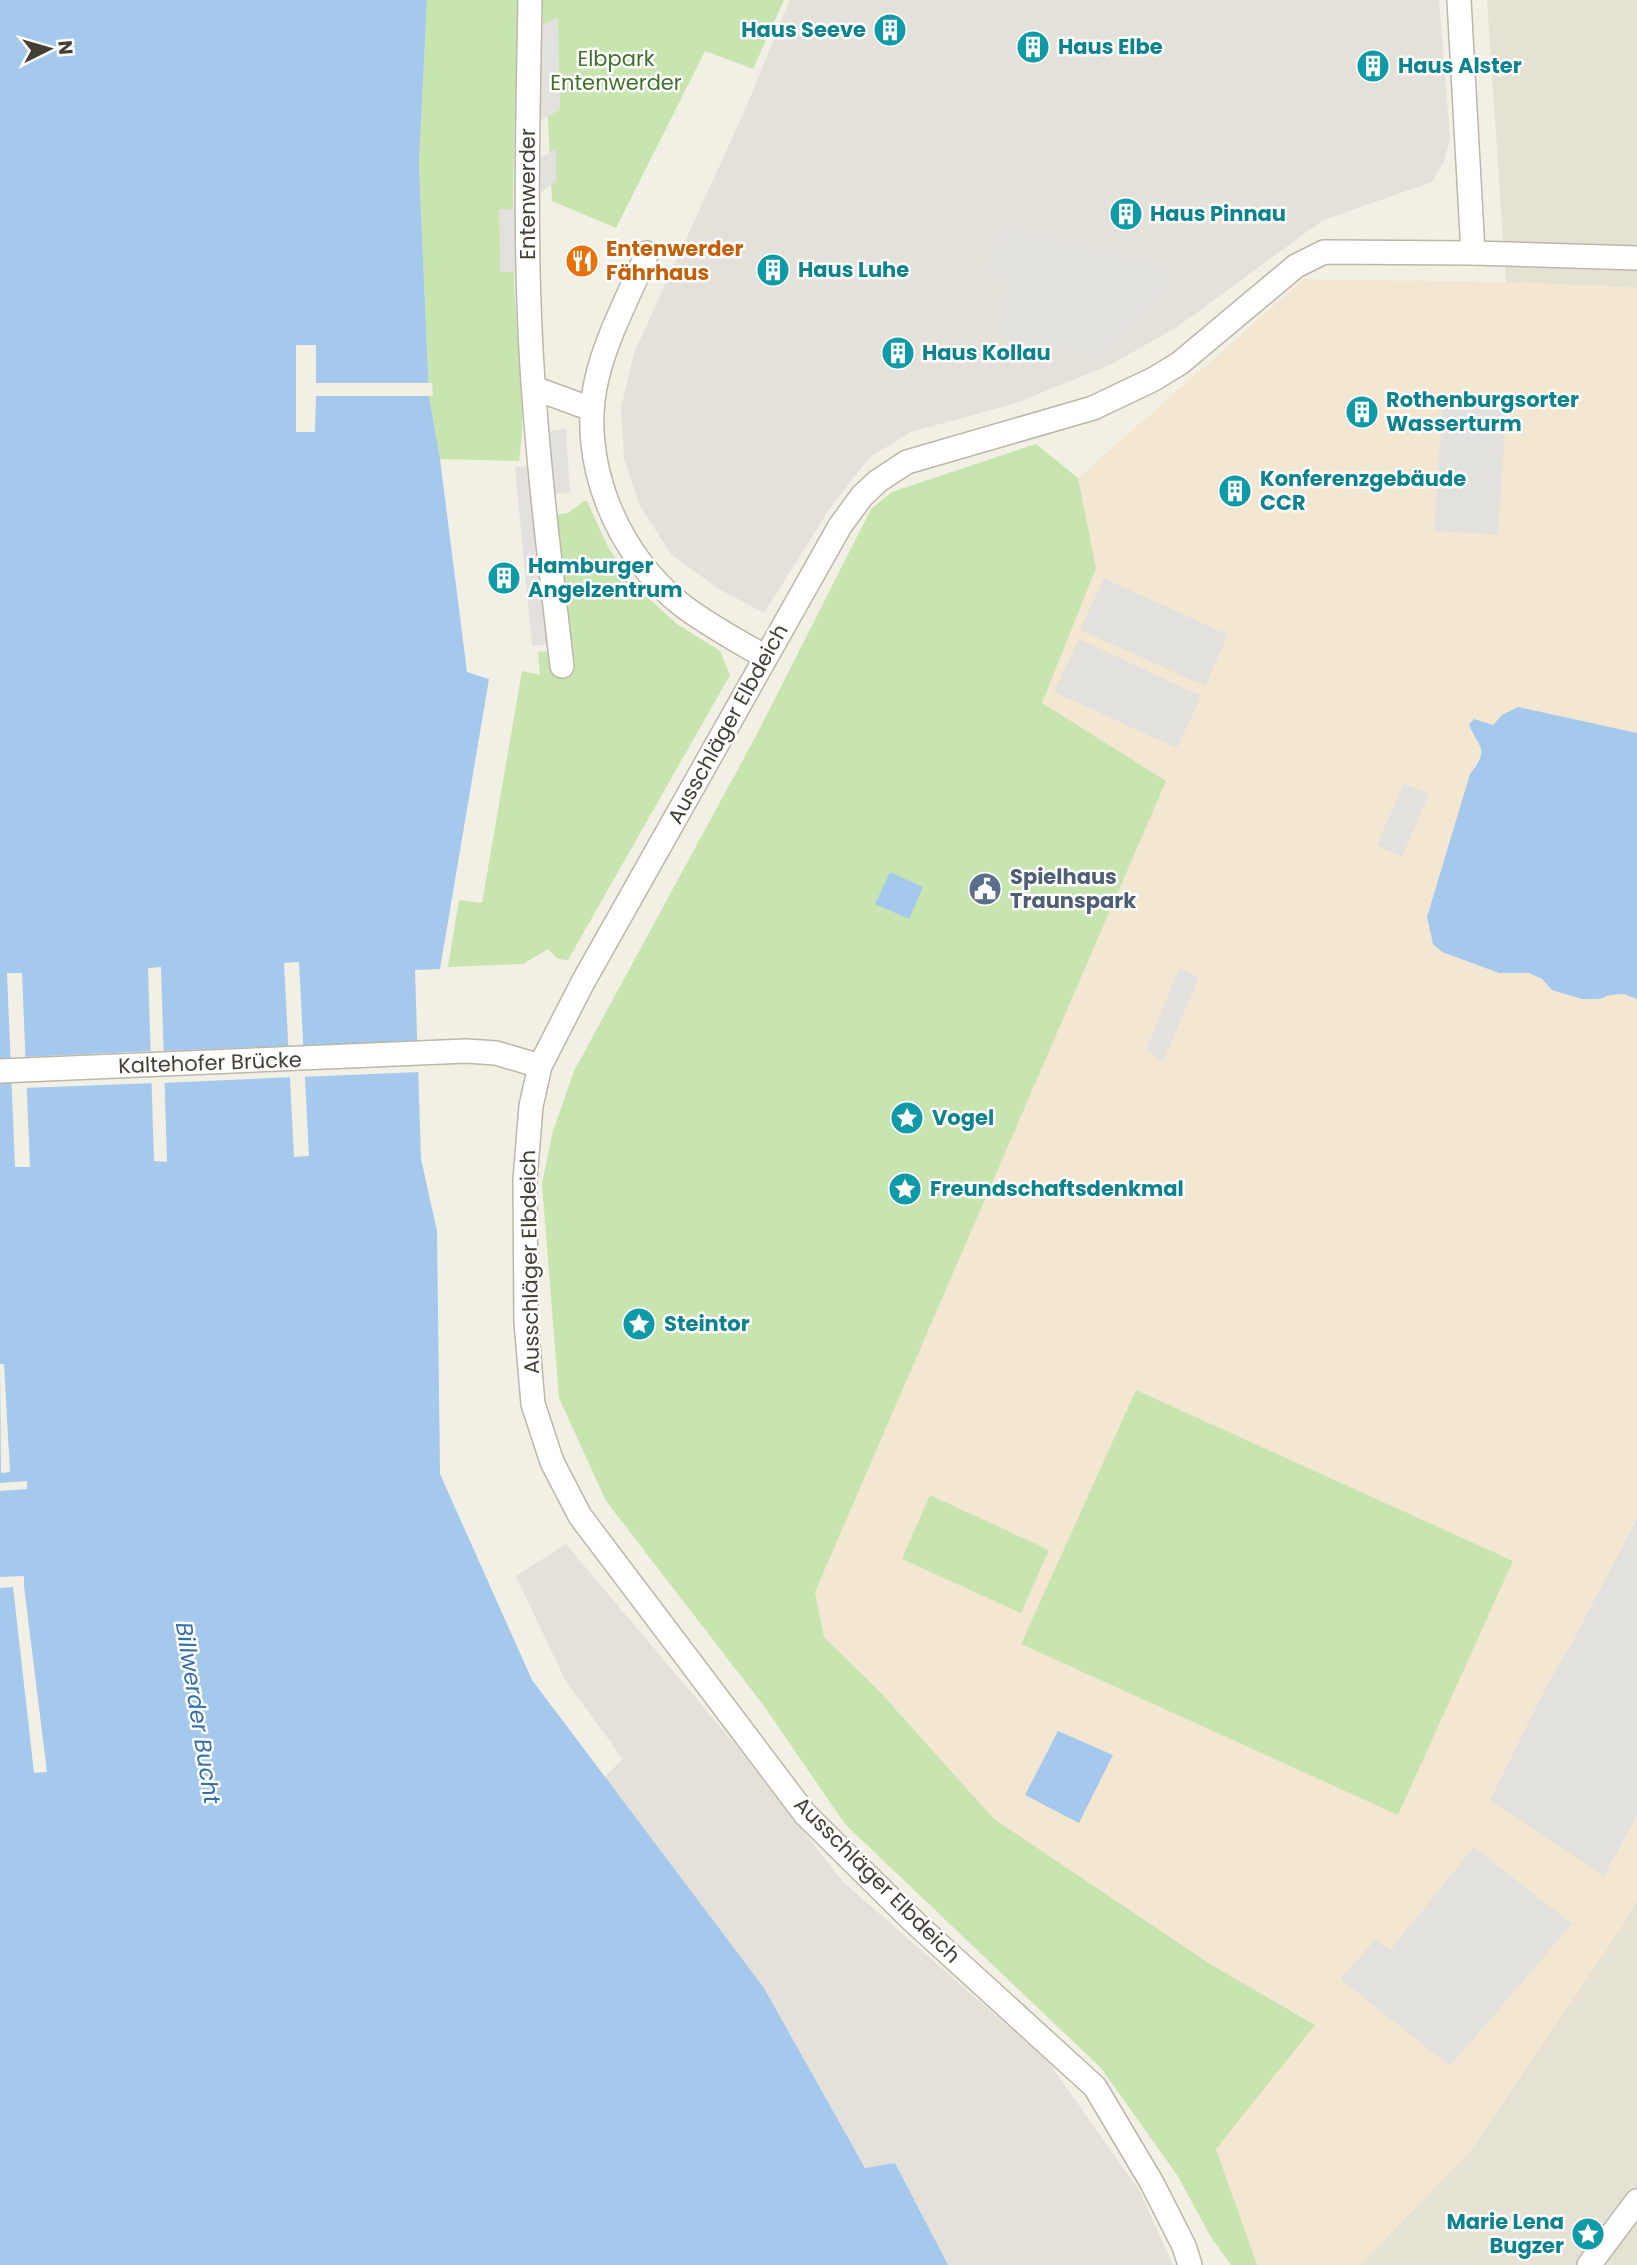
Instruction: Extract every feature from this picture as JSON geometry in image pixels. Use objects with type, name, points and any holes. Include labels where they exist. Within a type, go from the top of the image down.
[{"type":"street","name":"Entenwerder","points":[[530,0],[526,189],[534,388],[544,514],[562,666]]},
{"type":"street","points":[[1459,0],[1473,253]]},
{"type":"street","name":"Ausschläger Elbdeich","points":[[1204,2265],[1187,2256],[1152,2183],[1095,2087],[913,1921],[805,1814],[579,1516],[552,1462],[533,1404],[526,1322],[525,1180],[531,1106],[540,1066],[574,999],[765,657],[840,526],[862,496],[893,469],[907,462],[1093,408],[1127,393],[1180,362],[1296,266],[1330,251],[1637,258]]},
{"type":"street","points":[[647,253],[603,356],[591,409],[592,434],[603,489],[621,533],[652,578],[683,606],[765,657]]},
{"type":"street","points":[[534,388],[591,409]]},
{"type":"street","name":"Kaltehofer Brücke","points":[[0,1071],[466,1051],[496,1053],[540,1066]]},
{"type":"street","points":[[1589,2265],[1637,2201]]},
{"type":"shaded area","points":[[790,0],[1439,0],[1450,138],[1444,161],[1432,182],[1323,220],[1177,327],[1110,365],[1016,403],[911,432],[870,457],[830,508],[764,613],[717,588],[671,554],[640,506],[624,458],[621,408],[634,353],[745,110]]},
{"type":"shaded area","points":[[1487,0],[1637,0],[1637,288],[1506,282]]},
{"type":"shaded area","points":[[558,17],[560,110],[541,120],[541,26]]},
{"type":"shaded area","points":[[556,148],[556,181],[541,192],[539,159]]},
{"type":"shaded area","points":[[499,209],[518,210],[521,272],[500,272]]},
{"type":"shaded area","points":[[999,225],[1168,267],[1168,288],[1098,358],[998,335],[1009,277],[986,273]]},
{"type":"shaded area","points":[[1304,279],[1506,282],[1637,288],[1637,733],[1518,707],[1502,715],[1493,725],[1481,722],[1472,732],[1481,746],[1482,753],[1470,774],[1427,917],[1433,944],[1442,952],[1499,973],[1529,973],[1542,979],[1552,990],[1599,999],[1624,994],[1637,999],[1637,1519],[1548,1683],[1604,1876],[1637,1816],[1637,1900],[1471,2150],[1360,2265],[1257,2265],[1215,2149],[1315,2024],[1210,1964],[994,1819],[881,1693],[824,1637],[815,1592],[1165,781],[1042,703],[1096,568],[1078,478]]},
{"type":"shaded area","points":[[1443,395],[1507,399],[1498,535],[1434,531]]},
{"type":"shaded area","points":[[566,429],[570,493],[552,494],[547,431]]},
{"type":"shaded area","points":[[532,466],[549,644],[532,646],[515,467]]},
{"type":"shaded area","points":[[1104,578],[1228,635],[1205,686],[1080,630]]},
{"type":"shaded area","points":[[1079,639],[1201,696],[1177,748],[1054,692]]},
{"type":"shaded area","points":[[1404,783],[1429,794],[1402,857],[1377,845]]},
{"type":"shaded area","points":[[1179,968],[1199,977],[1163,1062],[1146,1050]]},
{"type":"shaded area","points":[[1637,1519],[1637,1816],[1604,1876],[1490,1800],[1548,1683]]},
{"type":"shaded area","points":[[566,1544],[737,1747],[843,1882],[1047,2060],[1140,2192],[1173,2265],[948,2265],[895,2163],[865,2168],[764,1988],[604,1777],[623,1759],[565,1680],[516,1576]]},
{"type":"shaded area","points":[[1474,1847],[1572,1924],[1450,2066],[1340,1979],[1376,1939],[1390,1950]]},
{"type":"shaded area","points":[[1637,1900],[1637,2265],[1360,2265],[1471,2150]]},
{"type":"green space","points":[[427,0],[519,0],[513,209],[514,279],[522,393],[519,461],[440,459],[429,396],[419,165]]},
{"type":"green space","name":"Elbpark Entenwerder","points":[[542,0],[784,0],[753,69],[705,51],[616,228],[552,201]]},
{"type":"green space","points":[[1036,444],[1078,478],[1096,568],[1042,703],[1166,781],[815,1592],[824,1637],[881,1693],[994,1819],[1210,1964],[1315,2025],[1216,2149],[1257,2265],[1231,2265],[1211,2237],[1177,2175],[1101,2068],[845,1824],[764,1706],[606,1501],[559,1398],[542,1184],[553,1131],[574,1071],[757,734],[871,509],[892,492]]},
{"type":"green space","points":[[587,501],[608,547],[633,584],[677,624],[720,651],[730,675],[568,960],[558,959],[548,949],[523,964],[448,967],[459,900],[482,903],[522,671],[540,675],[538,652],[550,651],[554,515],[568,513]]},
{"type":"green space","points":[[1136,1390],[1513,1561],[1398,1815],[1021,1644]]},
{"type":"green space","points":[[930,1495],[1049,1550],[1021,1613],[902,1559]]},
{"type":"water","name":"Billwerder Bucht","points":[[0,0],[427,0],[419,165],[429,396],[440,459],[467,672],[489,679],[440,969],[415,970],[421,1159],[437,1231],[440,1474],[532,1680],[764,1988],[865,2168],[895,2163],[948,2265],[0,2265]],"holes":[[[299,962],[309,1156],[294,1157],[284,963]],[[161,967],[167,1162],[154,1161],[148,968]],[[7,973],[22,973],[30,1167],[15,1167]]]},
{"type":"water","points":[[1518,707],[1637,733],[1637,999],[1624,994],[1582,999],[1552,990],[1542,979],[1529,973],[1499,973],[1442,952],[1433,944],[1427,917],[1470,774],[1481,753],[1469,724],[1474,719],[1493,725],[1502,715]]},
{"type":"water","points":[[890,872],[923,887],[909,919],[875,904]]},
{"type":"water","points":[[1058,1731],[1113,1755],[1079,1823],[1025,1795]]},
{"type":"pier","points":[[296,345],[316,345],[316,383],[432,383],[433,396],[316,396],[315,432],[296,432]]},
{"type":"pier","points":[[419,1041],[420,1072],[301,1077],[300,1046]]},
{"type":"pier","points":[[291,1046],[293,1077],[162,1083],[161,1051]]},
{"type":"pier","points":[[154,1051],[155,1083],[24,1088],[22,1057]]},
{"type":"pier","points":[[0,1364],[4,1364],[10,1472],[1,1473]]},
{"type":"pier","points":[[27,1481],[27,1489],[0,1491],[0,1483]]},
{"type":"pier","points":[[24,1576],[47,1772],[34,1773],[13,1587],[0,1588],[0,1577]]},
{"type":"place","name":"Haus Seeve","points":[[890,30]]},
{"type":"place","name":"Haus Elbe","points":[[1033,47]]},
{"type":"place","name":"Haus Alster","points":[[1373,66]]},
{"type":"place","name":"Haus Pinnau","points":[[1126,214]]},
{"type":"place","name":"Entenwerder Fährhaus","points":[[582,261]]},
{"type":"place","name":"Haus Luhe","points":[[773,270]]},
{"type":"place","name":"Haus Kollau","points":[[898,353]]},
{"type":"place","name":"Rothenburgsorter Wasserturm","points":[[1362,412]]},
{"type":"place","name":"Konferenzgebäude CCR","points":[[1235,491]]},
{"type":"place","name":"Hamburger Angelzentrum","points":[[504,578]]},
{"type":"place","name":"Spielhaus Traunspark","points":[[985,889]]},
{"type":"place","name":"Vogel","points":[[907,1118]]},
{"type":"place","name":"Freundschaftsdenkmal","points":[[905,1189]]},
{"type":"place","name":"Steintor","points":[[639,1324]]},
{"type":"place","name":"Marie Lena Bugzer","points":[[1588,2234]]}]
